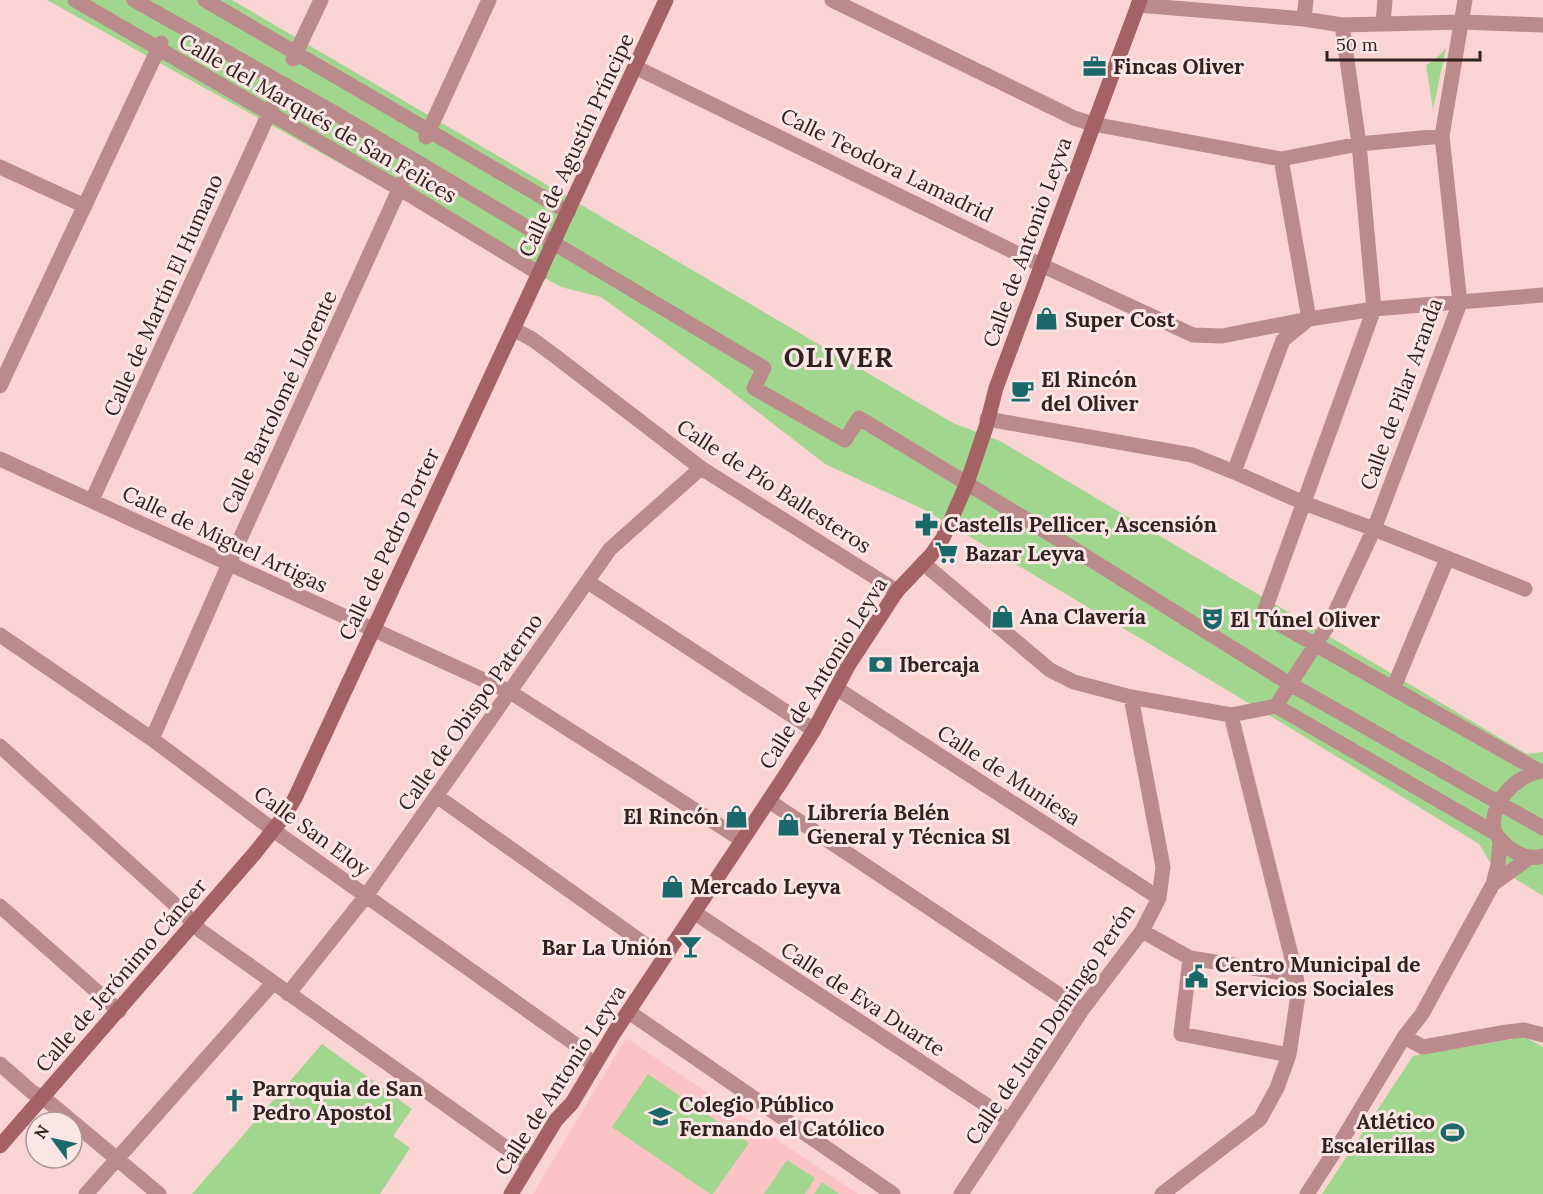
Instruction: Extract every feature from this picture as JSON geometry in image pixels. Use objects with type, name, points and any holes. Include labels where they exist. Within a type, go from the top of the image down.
[{"type":"street","name":"Calle del Marqués de San Felices","points":[[75,0],[160,46],[401,186],[540,274]]},
{"type":"street","points":[[134,0],[333,112],[764,368],[754,388],[774,400],[845,440],[859,418],[1290,684],[1543,828]]},
{"type":"street","name":"Calle del Marqués de San Felices","points":[[205,0],[427,134],[568,212]]},
{"type":"street","points":[[295,56],[321,0]]},
{"type":"street","points":[[427,134],[489,0]]},
{"type":"street","name":"Calle de Agustín Príncipe","points":[[540,274],[666,0]]},
{"type":"street","points":[[832,0],[1074,118],[1093,124],[1281,159],[1359,144],[1442,136]]},
{"type":"street","points":[[1304,19],[1306,0]]},
{"type":"street","points":[[1383,23],[1385,0]]},
{"type":"street","name":"Calle de Pilar Aranda","points":[[1276,706],[1332,619],[1374,529],[1460,303],[1442,136],[1465,0]]},
{"type":"street","points":[[1139,2],[1234,7],[1342,25],[1462,22],[1543,26]]},
{"type":"street","name":"Calle de Antonio Leyva","points":[[511,1194],[556,1120],[572,1103],[593,1066],[769,801],[814,730],[848,666],[897,591],[923,564],[948,530],[967,483],[996,388],[1139,2]]},
{"type":"street","points":[[1342,25],[1359,144],[1374,309],[1263,615],[1541,771]]},
{"type":"street","points":[[0,386],[160,46]]},
{"type":"street","name":"Calle Teodora Lamadrid","points":[[635,67],[1041,265],[1193,335],[1222,336],[1309,318],[1374,309],[1543,296]]},
{"type":"street","name":"Calle de Martín El Humano","points":[[92,500],[270,110]]},
{"type":"street","points":[[1234,471],[1283,340],[1309,318],[1281,159]]},
{"type":"street","points":[[0,167],[85,206]]},
{"type":"street","name":"Calle Bartolomé Llorente","points":[[152,739],[229,563],[401,186]]},
{"type":"street","name":"Calle de Pedro Porter","points":[[273,831],[295,798],[372,629],[540,274]]},
{"type":"street","name":"Calle de Pío Ballesteros","points":[[513,329],[532,339],[555,356],[701,468],[897,591]]},
{"type":"street","points":[[987,419],[1192,455],[1234,471],[1304,503],[1525,589]]},
{"type":"street","name":"Calle de Miguel Artigas","points":[[0,459],[510,692],[742,840]]},
{"type":"street","name":"Calle de Obispo Paterno","points":[[288,994],[366,896],[620,539],[701,468]]},
{"type":"street","points":[[1393,689],[1447,559]]},
{"type":"street","points":[[923,564],[1050,670],[1074,682],[1131,697],[1231,715],[1276,706],[1497,837],[1510,849],[1539,857]]},
{"type":"street","points":[[588,582],[814,730]]},
{"type":"street","name":"Calle San Eloy","points":[[0,635],[152,739],[273,831],[579,1047],[593,1066]]},
{"type":"street","name":"Calle de Muniesa","points":[[836,688],[1159,898]]},
{"type":"street","name":"Calle de Juan Domingo Perón","points":[[961,1194],[1082,1010],[1142,931],[1159,898],[1163,867],[1131,697]]},
{"type":"street","points":[[1162,1194],[1260,1119],[1277,1088],[1289,1055],[1298,995],[1296,975],[1231,715]]},
{"type":"street","points":[[0,746],[215,942],[529,1164]]},
{"type":"street","points":[[1307,1194],[1404,1037],[1425,1008],[1493,884],[1498,865],[1494,819],[1500,804],[1518,781],[1541,771]]},
{"type":"street","points":[[438,797],[646,945],[653,948],[670,949]]},
{"type":"street","points":[[769,801],[1082,1010]]},
{"type":"street","name":"Calle de Jerónimo Cáncer","points":[[0,1146],[273,831]]},
{"type":"street","points":[[1493,884],[1539,857]]},
{"type":"street","points":[[0,906],[118,1011]]},
{"type":"street","name":"Calle de Eva Duarte","points":[[695,913],[1009,1120]]},
{"type":"street","points":[[1142,931],[1190,958],[1296,975]]},
{"type":"street","points":[[1190,958],[1181,1034],[1289,1055]]},
{"type":"street","points":[[86,1194],[273,983]]},
{"type":"street","points":[[629,1012],[893,1194]]},
{"type":"street","points":[[1404,1037],[1423,1047],[1524,1030],[1543,1035]]},
{"type":"street","points":[[0,1064],[159,1194]]},
{"type":"shaded area","name":"Colegio Público Fernando el Católico","points":[[626,1038],[858,1194],[533,1194]]},
{"type":"green space","points":[[47,0],[232,0],[953,423],[1000,441],[1527,754],[1543,752],[1543,896],[1491,864],[1479,844],[1282,723],[925,510],[825,464],[719,382],[601,297],[561,287]]},
{"type":"green space","points":[[1446,48],[1433,109],[1426,65],[1434,61]]},
{"type":"green space","name":"Atlético Escalerillas","points":[[1525,1037],[1543,1047],[1543,1194],[1322,1194],[1413,1056]]},
{"type":"green space","points":[[322,1044],[412,1109],[393,1136],[410,1148],[380,1194],[192,1194]]},
{"type":"green space","points":[[648,1074],[749,1143],[713,1194],[612,1127]]},
{"type":"green space","points":[[787,1160],[815,1178],[805,1194],[764,1194]]},
{"type":"green space","points":[[822,1182],[839,1194],[814,1194]]},
{"type":"place","name":"Fincas Oliver","points":[[1095,66]]},
{"type":"place","name":"Super Cost","points":[[1047,319]]},
{"type":"place","name":"El Rincón del Oliver","points":[[1023,391]]},
{"type":"place","name":"Castells Pellicer, Ascensión","points":[[926,524]]},
{"type":"place","name":"Bazar Leyva","points":[[947,553]]},
{"type":"place","name":"Ana Clavería","points":[[1002,616]]},
{"type":"place","name":"El Túnel Oliver","points":[[1212,619]]},
{"type":"place","name":"Ibercaja","points":[[881,664]]},
{"type":"place","name":"El Rincón","points":[[737,816]]},
{"type":"place","name":"Librería Belén General y Técnica Sl","points":[[789,824]]},
{"type":"place","name":"Mercado Leyva","points":[[672,886]]},
{"type":"place","name":"Bar La Unión","points":[[690,947]]},
{"type":"place","name":"Centro Municipal de Servicios Sociales","points":[[1197,976]]},
{"type":"place","name":"Parroquia de San Pedro Apostol","points":[[234,1100]]},
{"type":"place","name":"Colegio Público Fernando el Católico","points":[[661,1116]]},
{"type":"place","name":"Atlético Escalerillas","points":[[1453,1133]]},
{"type":"district","name":"OLIVER","points":[[839,357]]}]
